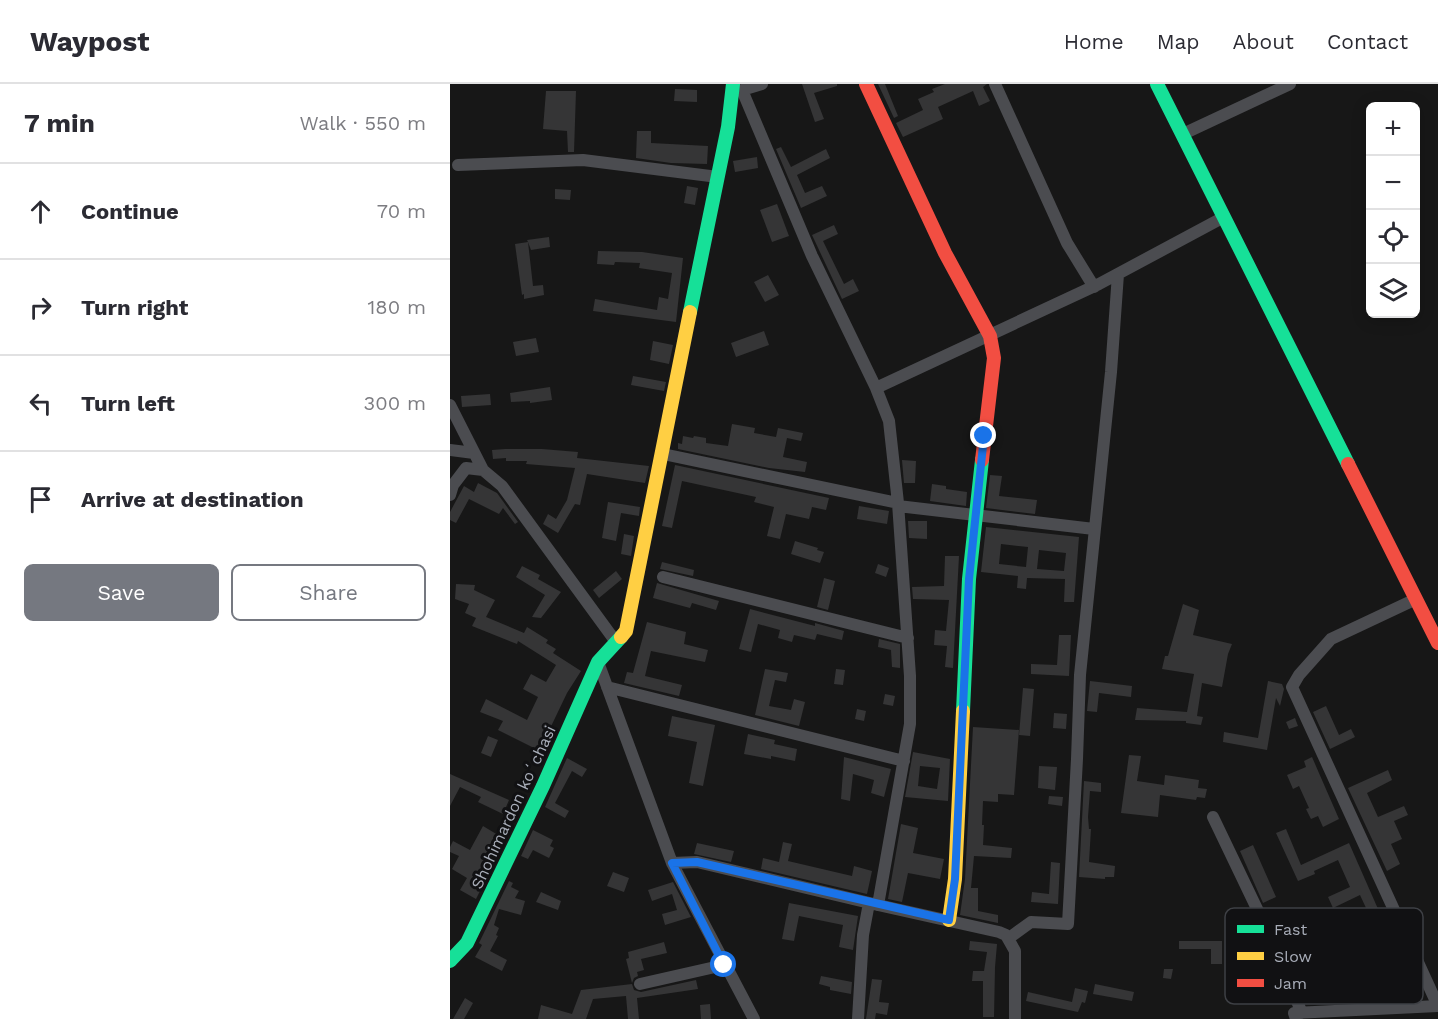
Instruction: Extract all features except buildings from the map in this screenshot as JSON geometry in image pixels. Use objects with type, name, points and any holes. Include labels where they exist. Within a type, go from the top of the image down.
[{"type":"street","points":[[762,84],[736,88],[812,256],[876,388],[889,421],[898,504],[908,638],[910,723],[873,904],[863,935],[858,1019]]},
{"type":"street","points":[[866,84],[945,253],[990,336],[994,358],[969,579],[955,879],[949,920]]},
{"type":"street","points":[[995,84],[1067,243],[1094,287]]},
{"type":"street","points":[[1157,84],[1416,599],[1434,626],[1438,644]]},
{"type":"street","points":[[1183,135],[1290,84]]},
{"type":"street","name":"Shohimardon koʻchasi","points":[[450,961],[467,944],[543,786],[598,662],[626,631],[736,88]]},
{"type":"street","points":[[458,165],[583,160],[718,177]]},
{"type":"street","points":[[876,388],[1094,287],[1224,216]]},
{"type":"street","points":[[1009,938],[1031,922],[1068,924],[1080,675],[1111,372],[1118,274]]},
{"type":"street","points":[[450,405],[483,470],[502,486],[616,642]]},
{"type":"street","points":[[450,450],[474,453]]},
{"type":"street","points":[[663,454],[898,504],[1094,529]]},
{"type":"street","points":[[450,495],[453,485],[466,468],[483,470]]},
{"type":"street","points":[[663,577],[908,638]]},
{"type":"street","points":[[1393,908],[1292,687],[1299,675],[1331,639],[1416,599]]},
{"type":"street","points":[[598,662],[672,863],[754,1019]]},
{"type":"street","points":[[607,687],[904,760]]},
{"type":"street","points":[[1213,818],[1256,908]]},
{"type":"street","points":[[672,863],[697,862],[999,932],[1009,938],[1015,951],[1015,1019]]},
{"type":"street","points":[[639,984],[724,965]]},
{"type":"street","points":[[1299,1016],[1438,1006],[1423,973]]},
{"type":"traffic: fast","points":[[690,312],[728,127],[733,84]]},
{"type":"traffic: fast","points":[[1157,84],[1348,464]]},
{"type":"traffic: fast","points":[[963,711],[969,579],[982,460]]},
{"type":"traffic: fast","points":[[450,961],[467,943],[543,786],[598,662],[621,637]]},
{"type":"traffic: slow","points":[[621,637],[626,631],[690,312]]},
{"type":"traffic: slow","points":[[949,920],[955,879],[963,711]]},
{"type":"traffic: jam","points":[[866,84],[945,253],[990,336],[994,358],[982,460]]},
{"type":"traffic: jam","points":[[1348,464],[1438,643]]},
{"type":"route","points":[[724,965],[672,863],[697,862],[949,920],[955,879],[969,579],[984,436]]}]
